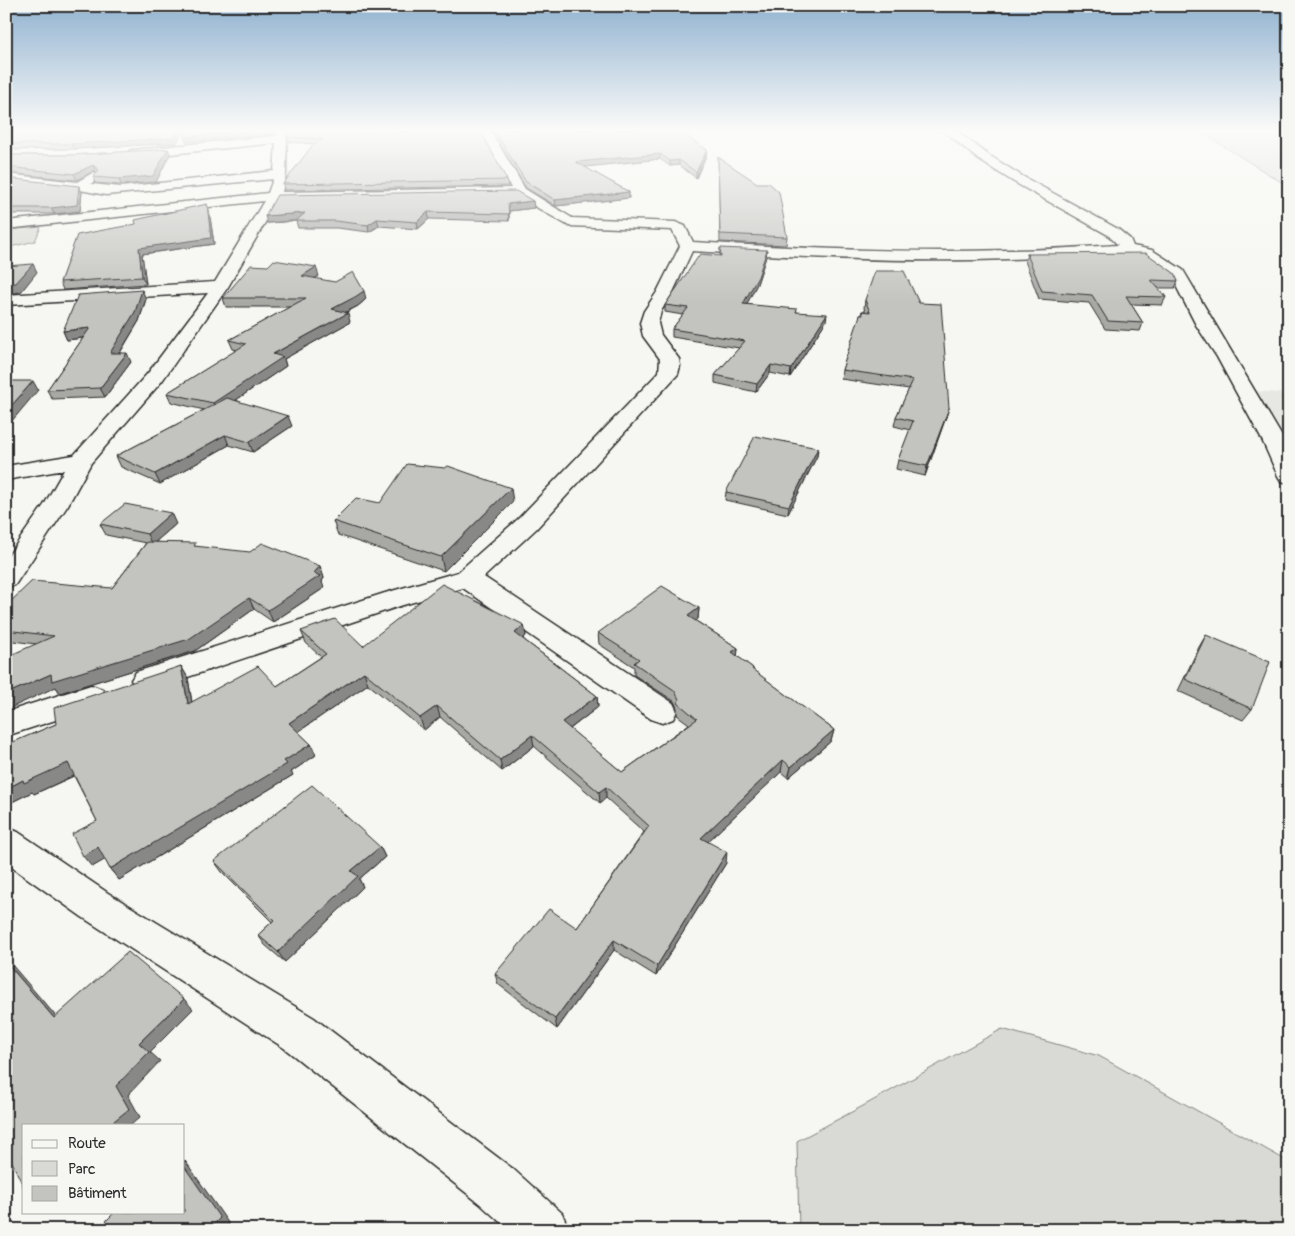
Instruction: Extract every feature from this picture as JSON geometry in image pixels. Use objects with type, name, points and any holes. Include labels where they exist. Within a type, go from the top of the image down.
[{"type":"street","points":[[89,188],[106,191],[121,191],[152,188]]},
{"type":"street","points":[[6,578],[56,505],[81,460],[155,377],[220,287],[274,196],[276,188]]},
{"type":"street","points":[[6,724],[394,599],[467,578],[527,524],[668,374],[671,367],[669,358],[651,335],[648,324],[653,310],[665,292],[687,246],[680,229],[675,226],[569,222],[520,192],[517,188]]},
{"type":"street","points":[[1034,188],[1114,232],[1125,242],[1127,249]]},
{"type":"street","points":[[6,224],[108,215],[186,204],[274,196],[381,192],[520,192]]},
{"type":"street","points":[[687,246],[787,252],[904,255],[1009,255],[1127,249],[1147,253],[1177,273],[1205,325],[1281,441],[1289,476]]},
{"type":"street","points":[[6,300],[220,287]]},
{"type":"street","points":[[6,473],[81,460]]},
{"type":"street","points":[[467,578],[662,711]]},
{"type":"street","points":[[6,843],[95,905],[299,1033],[496,1186],[545,1230]]},
{"type":"shaded area","points":[[1254,391],[1289,394],[1289,443],[1283,442]]},
{"type":"green space","points":[[41,227],[35,241],[6,248],[6,230]]},
{"type":"green space","points":[[1002,1029],[1099,1056],[1289,1162],[1289,1230],[799,1230],[797,1141]]},
{"type":"building","points":[[6,188],[79,188],[77,205],[51,208],[6,208]]},
{"type":"building","points":[[535,188],[621,188],[629,192],[555,200]]},
{"type":"building","points":[[719,188],[774,188],[779,192],[787,237],[720,234]]},
{"type":"building","points":[[516,191],[533,201],[508,204],[509,214],[428,212],[417,222],[377,219],[368,225],[335,221],[296,221],[305,213],[265,216],[277,195]]},
{"type":"building","points":[[207,204],[211,238],[139,248],[142,277],[60,282],[77,235],[136,224],[135,220]]},
{"type":"building","points":[[720,248],[767,250],[758,277],[743,304],[797,309],[796,312],[827,314],[791,369],[771,365],[757,384],[715,375],[745,341],[672,329],[688,308],[665,305],[700,254],[721,256]]},
{"type":"building","points":[[1146,253],[1174,273],[1178,281],[1151,280],[1166,297],[1126,296],[1143,323],[1108,321],[1092,295],[1042,291],[1027,254]]},
{"type":"building","points":[[274,260],[316,267],[302,276],[335,282],[353,272],[364,291],[332,309],[348,313],[273,354],[283,357],[213,403],[167,393],[246,344],[229,340],[306,298],[223,298],[251,265],[268,266]]},
{"type":"building","points":[[33,264],[16,283],[6,284],[6,266]]},
{"type":"building","points":[[875,271],[904,271],[919,303],[941,304],[949,408],[927,466],[898,460],[913,421],[896,417],[913,380],[842,370],[860,315],[863,315],[862,311],[870,312],[865,300]]},
{"type":"building","points":[[142,290],[135,312],[110,353],[127,353],[100,388],[47,390],[90,328],[63,331],[78,295]]},
{"type":"building","points":[[6,381],[33,381],[6,412]]},
{"type":"building","points":[[227,398],[288,416],[249,442],[225,435],[155,474],[116,456]]},
{"type":"building","points":[[755,436],[818,448],[789,506],[726,492]]},
{"type":"building","points":[[407,464],[445,468],[448,466],[511,488],[441,557],[333,521],[356,498],[380,503]]},
{"type":"building","points":[[125,504],[171,513],[147,534],[100,524]]},
{"type":"building","points":[[147,542],[196,543],[194,546],[250,552],[262,543],[320,566],[314,573],[320,576],[268,610],[249,598],[189,639],[52,681],[51,674],[6,694],[6,657],[54,636],[6,630],[6,606],[32,581],[112,588]]},
{"type":"building","points":[[442,584],[524,625],[515,633],[597,696],[562,722],[622,772],[697,719],[678,703],[679,699],[674,690],[634,663],[639,659],[598,633],[662,586],[699,608],[688,616],[738,648],[732,652],[834,730],[791,767],[783,760],[701,838],[727,852],[657,966],[614,940],[555,1019],[495,974],[549,909],[577,928],[649,826],[606,787],[599,792],[532,735],[500,760],[437,706],[420,718],[364,672],[289,723],[311,744],[284,761],[287,764],[110,869],[98,847],[83,856],[72,834],[97,821],[68,763],[24,783],[23,780],[6,789],[6,745],[56,724],[54,708],[181,666],[188,704],[258,666],[277,686],[326,654],[301,631],[335,619],[363,646]]},
{"type":"building","points":[[1206,635],[1270,662],[1252,709],[1185,679]]},
{"type":"building","points":[[312,785],[380,847],[351,871],[358,876],[278,952],[258,935],[274,920],[214,861]]},
{"type":"building","points":[[128,952],[184,999],[139,1043],[149,1052],[116,1086],[129,1109],[110,1124],[22,1124],[22,1184],[6,1149],[6,962],[54,1018]]},
{"type":"building","points":[[185,1167],[220,1218],[208,1230],[111,1230],[106,1221],[113,1214],[185,1214]]}]
